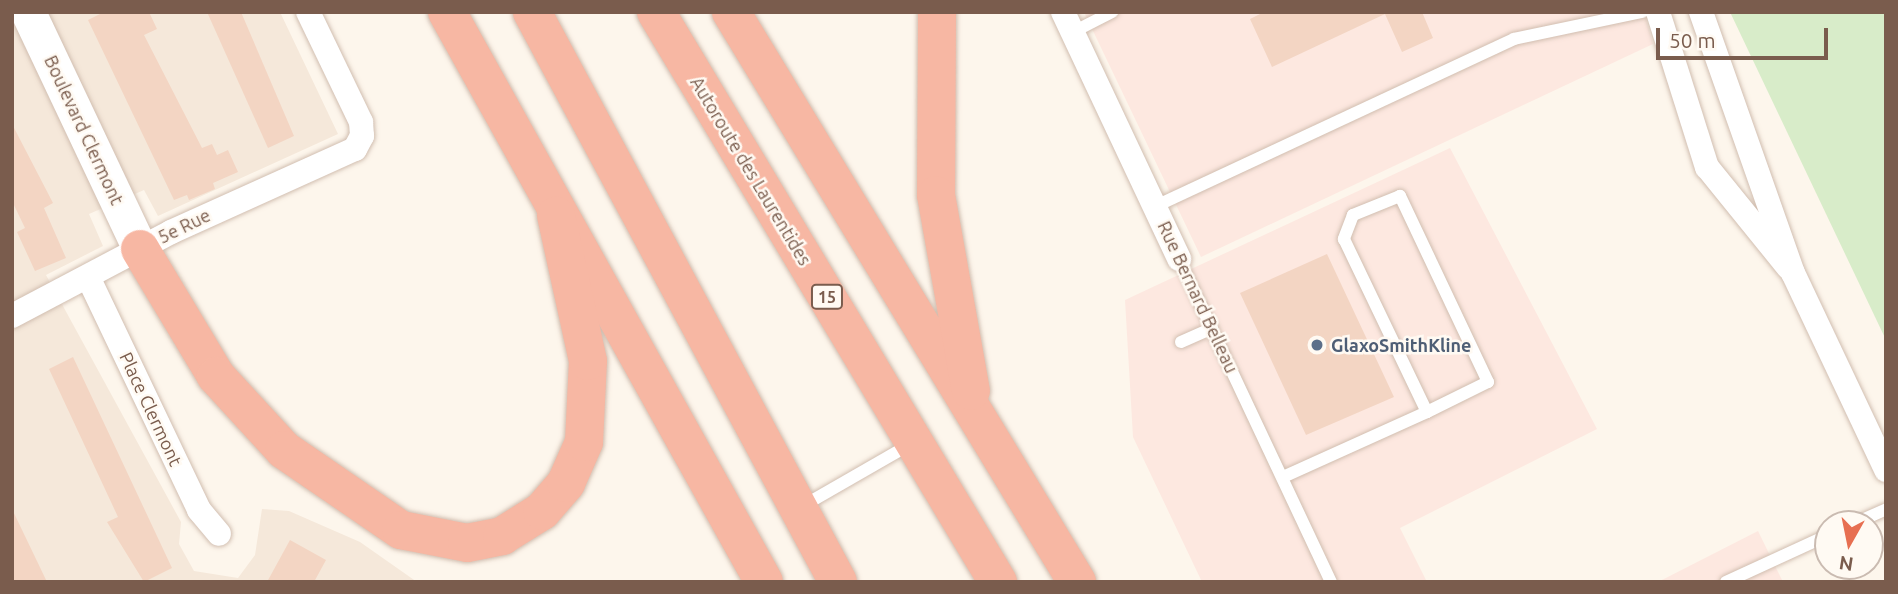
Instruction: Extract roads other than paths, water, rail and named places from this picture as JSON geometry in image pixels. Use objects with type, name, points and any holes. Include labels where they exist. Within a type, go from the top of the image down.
[{"type":"highway","points":[[447,12],[556,215],[764,582]]},
{"type":"highway","points":[[532,12],[838,582]]},
{"type":"highway","name":"Autoroute des Laurentides","points":[[656,12],[998,582]]},
{"type":"highway","points":[[732,12],[1077,582]]},
{"type":"highway","points":[[937,12],[937,208],[975,414]]},
{"type":"highway","points":[[140,248],[206,361],[267,434],[326,483],[387,522],[426,539],[467,543],[502,536],[542,512],[566,483],[584,442],[588,361],[556,215]]},
{"type":"street","name":"Boulevard Clermont","points":[[28,12],[140,248]]},
{"type":"street","name":"5e Rue","points":[[12,316],[89,279],[140,248],[359,145],[361,122],[308,12]]},
{"type":"street","points":[[1658,12],[1711,173],[1793,273]]},
{"type":"street","points":[[1701,12],[1793,273],[1886,470]]},
{"type":"street","name":"Rue Bernard Belleau","points":[[1068,22],[1179,259]]},
{"type":"street","name":"Place Clermont","points":[[89,279],[199,510],[219,534]]},
{"type":"lane","points":[[1068,22],[1112,12]]},
{"type":"lane","points":[[1156,206],[1514,39],[1642,12]]},
{"type":"lane","points":[[1283,477],[1427,412],[1488,382],[1400,196],[1353,215],[1344,239],[1427,412]]},
{"type":"lane","name":"Rue Bernard Belleau","points":[[1179,259],[1331,582]]},
{"type":"lane","points":[[1181,342],[1212,328]]},
{"type":"lane","points":[[797,509],[915,442]]},
{"type":"lane","points":[[1726,582],[1814,541]]},
{"type":"place","name":"GlaxoSmithKline","points":[[1317,345]]}]
